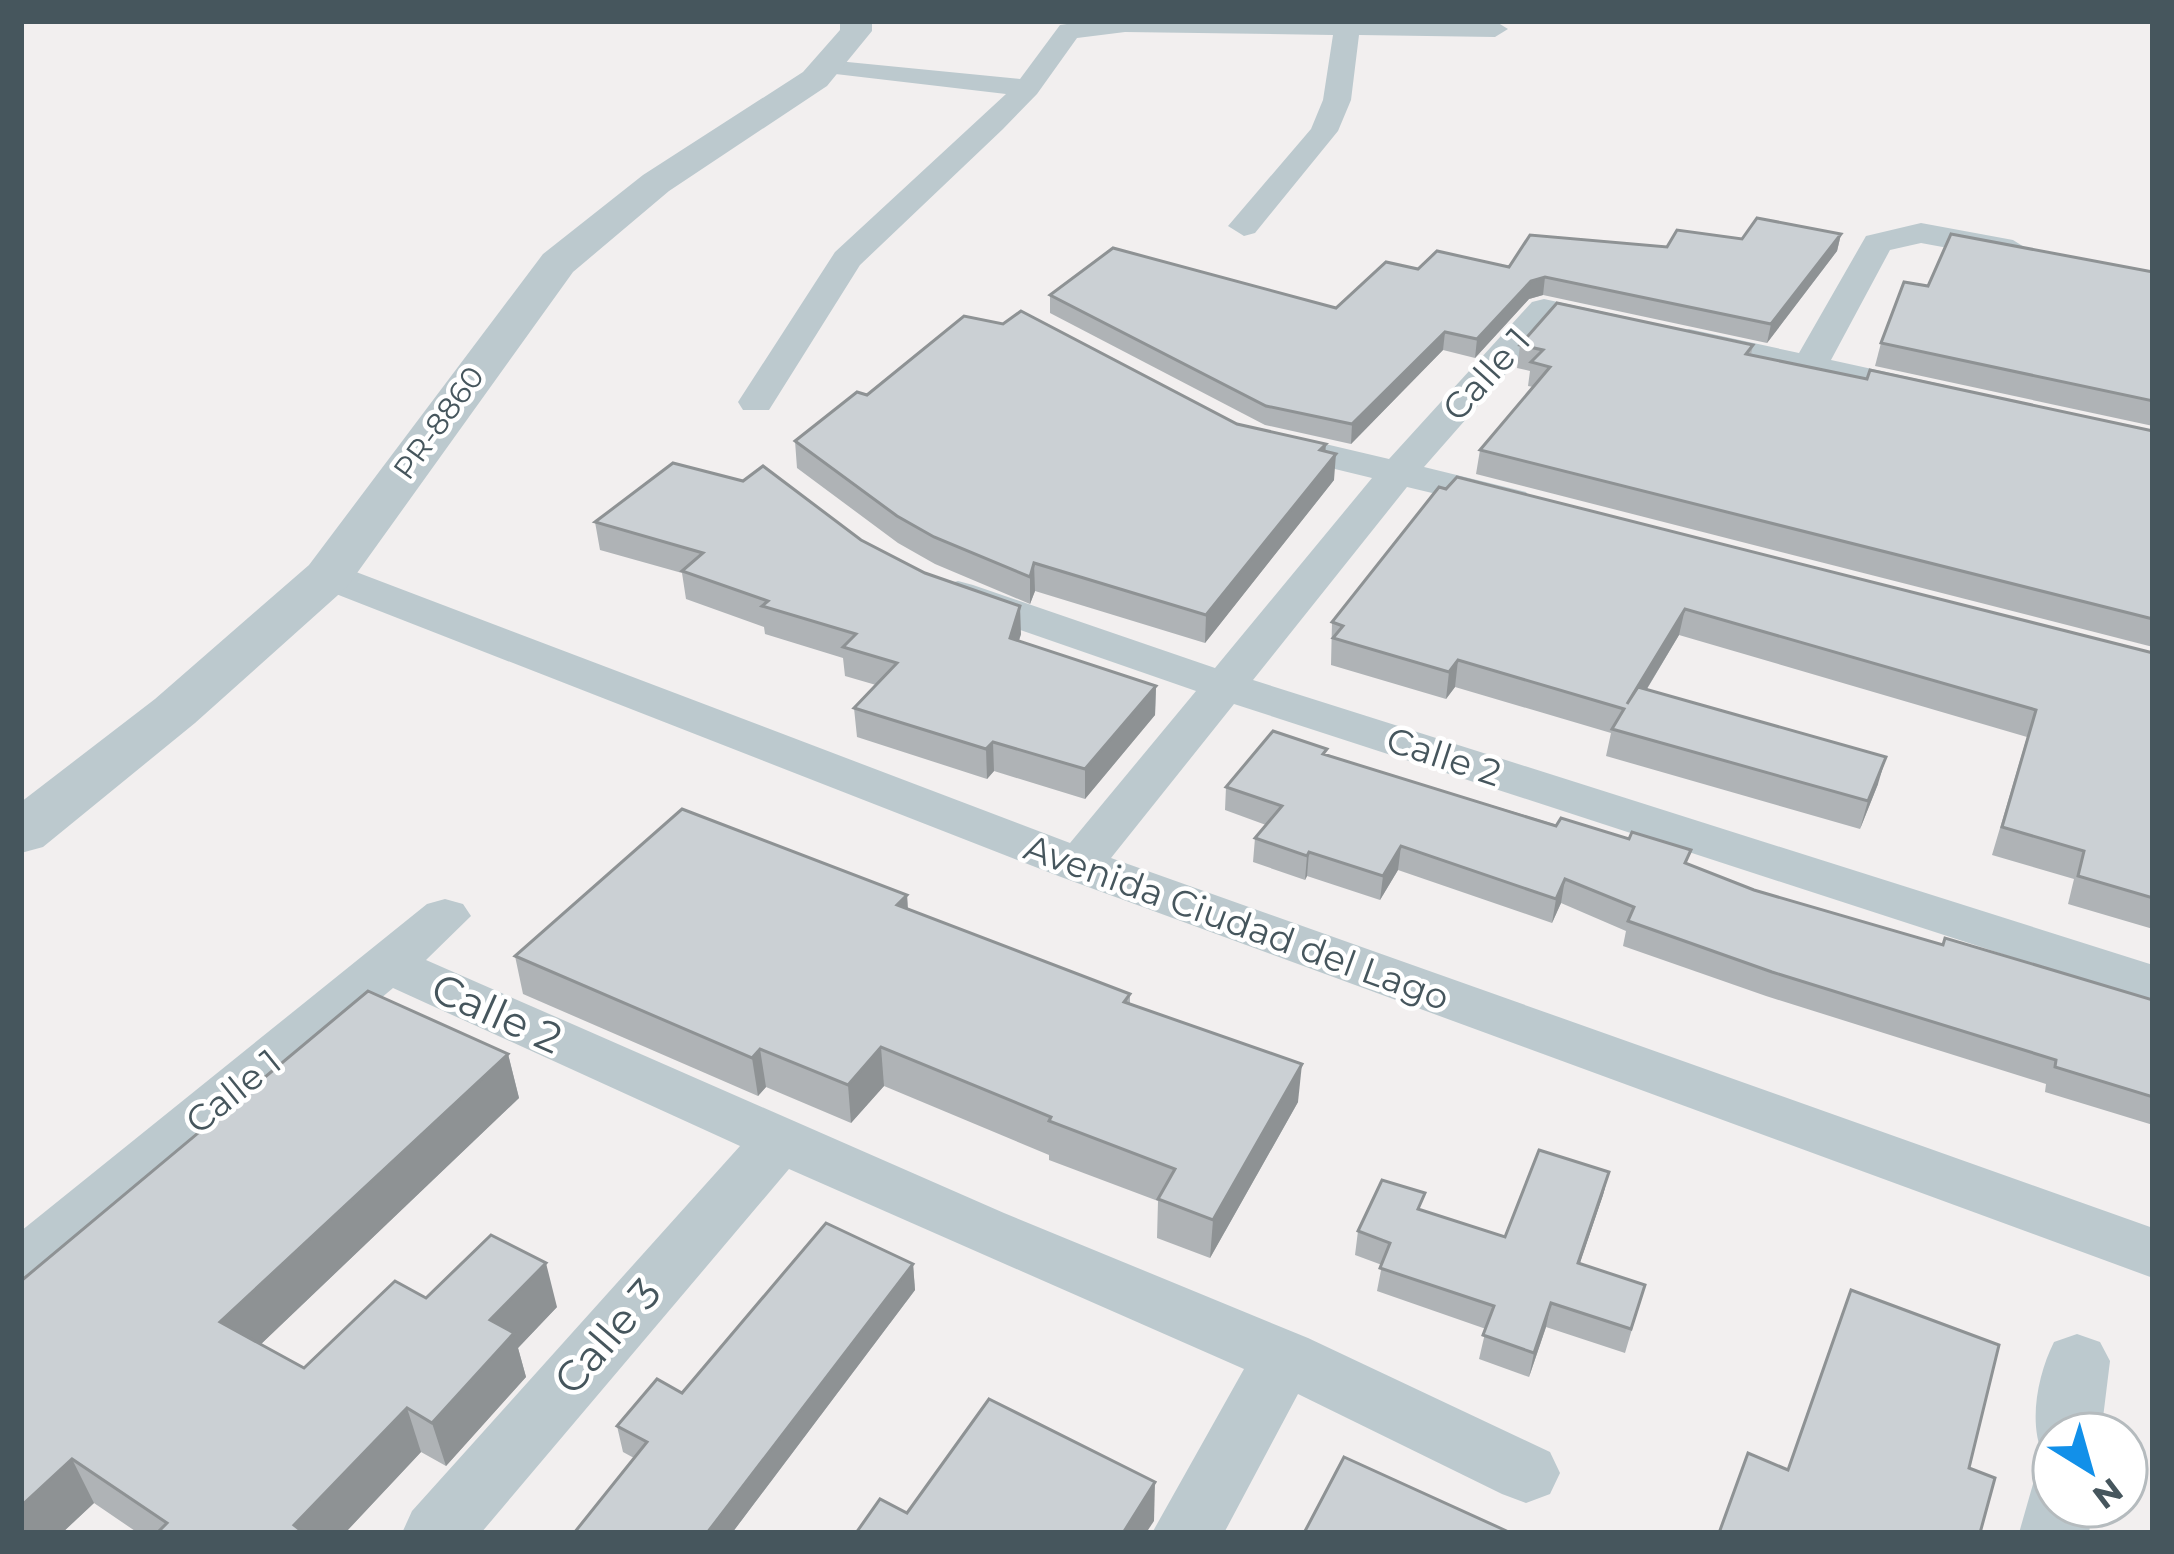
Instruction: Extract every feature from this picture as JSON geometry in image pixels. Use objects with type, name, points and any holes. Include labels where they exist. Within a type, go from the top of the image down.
[{"type":"street","name":"PR-8860","points":[[21,833],[176,711],[328,576],[558,263],[656,184],[815,79],[856,31],[856,21]]},
{"type":"street","points":[[756,402],[847,260],[1027,88],[1069,31],[1097,24],[1495,29]]},
{"type":"street","points":[[1244,226],[1324,131],[1337,100],[1347,27]]},
{"type":"street","points":[[827,65],[1027,88]]},
{"type":"street","points":[[1810,366],[1877,243],[1921,232],[2037,255]]},
{"type":"street","name":"Calle 1","points":[[1079,865],[1399,471],[1544,309],[1970,401]]},
{"type":"street","points":[[1231,428],[1251,438],[1559,513]]},
{"type":"street","name":"Avenida Ciudad del Lago","points":[[328,576],[1079,865],[2153,1253]]},
{"type":"street","name":"Calle 2","points":[[922,577],[1038,624],[1224,686],[2153,983]]},
{"type":"street","name":"Calle 1","points":[[21,1266],[446,916]]},
{"type":"street","name":"Calle 2","points":[[388,964],[779,1140],[1285,1358],[1526,1473]]},
{"type":"street","name":"Calle 3","points":[[437,1533],[779,1140]]},
{"type":"street","points":[[1187,1533],[1285,1358]]},
{"type":"street","points":[[2070,1410],[2077,1361]]},
{"type":"building","points":[[1757,218],[1841,234],[1771,324],[1545,277],[1531,281],[1477,339],[1445,332],[1352,424],[1266,406],[1050,295],[1113,248],[1336,308],[1386,262],[1418,269],[1437,251],[1509,267],[1530,235],[1667,247],[1677,230],[1742,239]]},
{"type":"building","points":[[1951,234],[2153,272],[2153,401],[1881,343],[1904,282],[1928,286]]},
{"type":"building","points":[[1557,303],[1753,345],[1746,354],[1867,379],[1870,370],[2153,431],[2153,619],[1480,450],[1550,367],[1531,362],[1543,350],[1520,345]]},
{"type":"building","points":[[1021,311],[1237,424],[1326,444],[1320,450],[1336,454],[1206,615],[1034,563],[1030,577],[934,537],[897,516],[795,441],[857,392],[867,395],[964,316],[1003,324]]},
{"type":"building","points":[[673,463],[743,481],[763,466],[861,540],[925,573],[1020,606],[1010,638],[1156,686],[1085,769],[993,742],[986,749],[854,708],[897,663],[843,647],[856,634],[762,606],[768,601],[682,571],[703,553],[595,522]]},
{"type":"building","points":[[1457,477],[2153,653],[2153,898],[2078,876],[2084,851],[2002,827],[2036,710],[1685,609],[1627,704],[1638,687],[1886,757],[1868,801],[1612,729],[1624,709],[1458,660],[1449,672],[1333,638],[1343,626],[1332,622],[1439,487],[1446,489]]},
{"type":"building","points":[[1273,731],[1327,749],[1323,754],[1556,826],[1561,818],[1629,839],[1632,832],[1691,850],[1685,863],[1754,890],[1943,945],[1945,938],[2153,1000],[2153,1097],[2055,1067],[2056,1060],[1772,972],[1628,921],[1634,907],[1565,879],[1556,899],[1401,846],[1383,876],[1255,838],[1282,806],[1226,787]]},
{"type":"building","points":[[682,809],[907,895],[897,905],[1130,994],[1124,1002],[1302,1064],[1213,1220],[1158,1199],[1175,1169],[1049,1121],[1051,1117],[881,1047],[848,1085],[760,1049],[752,1058],[515,956]]},
{"type":"building","points":[[368,991],[508,1054],[220,1322],[304,1368],[395,1281],[426,1298],[491,1235],[546,1263],[490,1320],[514,1333],[432,1423],[407,1408],[294,1525],[304,1533],[157,1533],[167,1523],[72,1459],[21,1506],[21,1281]]},
{"type":"building","points":[[1539,1150],[1609,1172],[1578,1263],[1645,1285],[1631,1329],[1551,1303],[1534,1353],[1483,1335],[1494,1306],[1380,1268],[1390,1243],[1358,1231],[1382,1180],[1425,1193],[1418,1209],[1505,1237]]},
{"type":"building","points":[[826,1223],[913,1264],[707,1533],[574,1533],[647,1442],[617,1426],[657,1379],[682,1393]]},
{"type":"building","points":[[1851,1290],[1999,1345],[1969,1468],[1995,1478],[1980,1533],[1719,1533],[1748,1453],[1788,1470]]},
{"type":"building","points":[[989,1399],[1155,1482],[1123,1533],[856,1533],[880,1499],[907,1513]]},
{"type":"building","points":[[1344,1457],[1511,1533],[1304,1533]]}]
